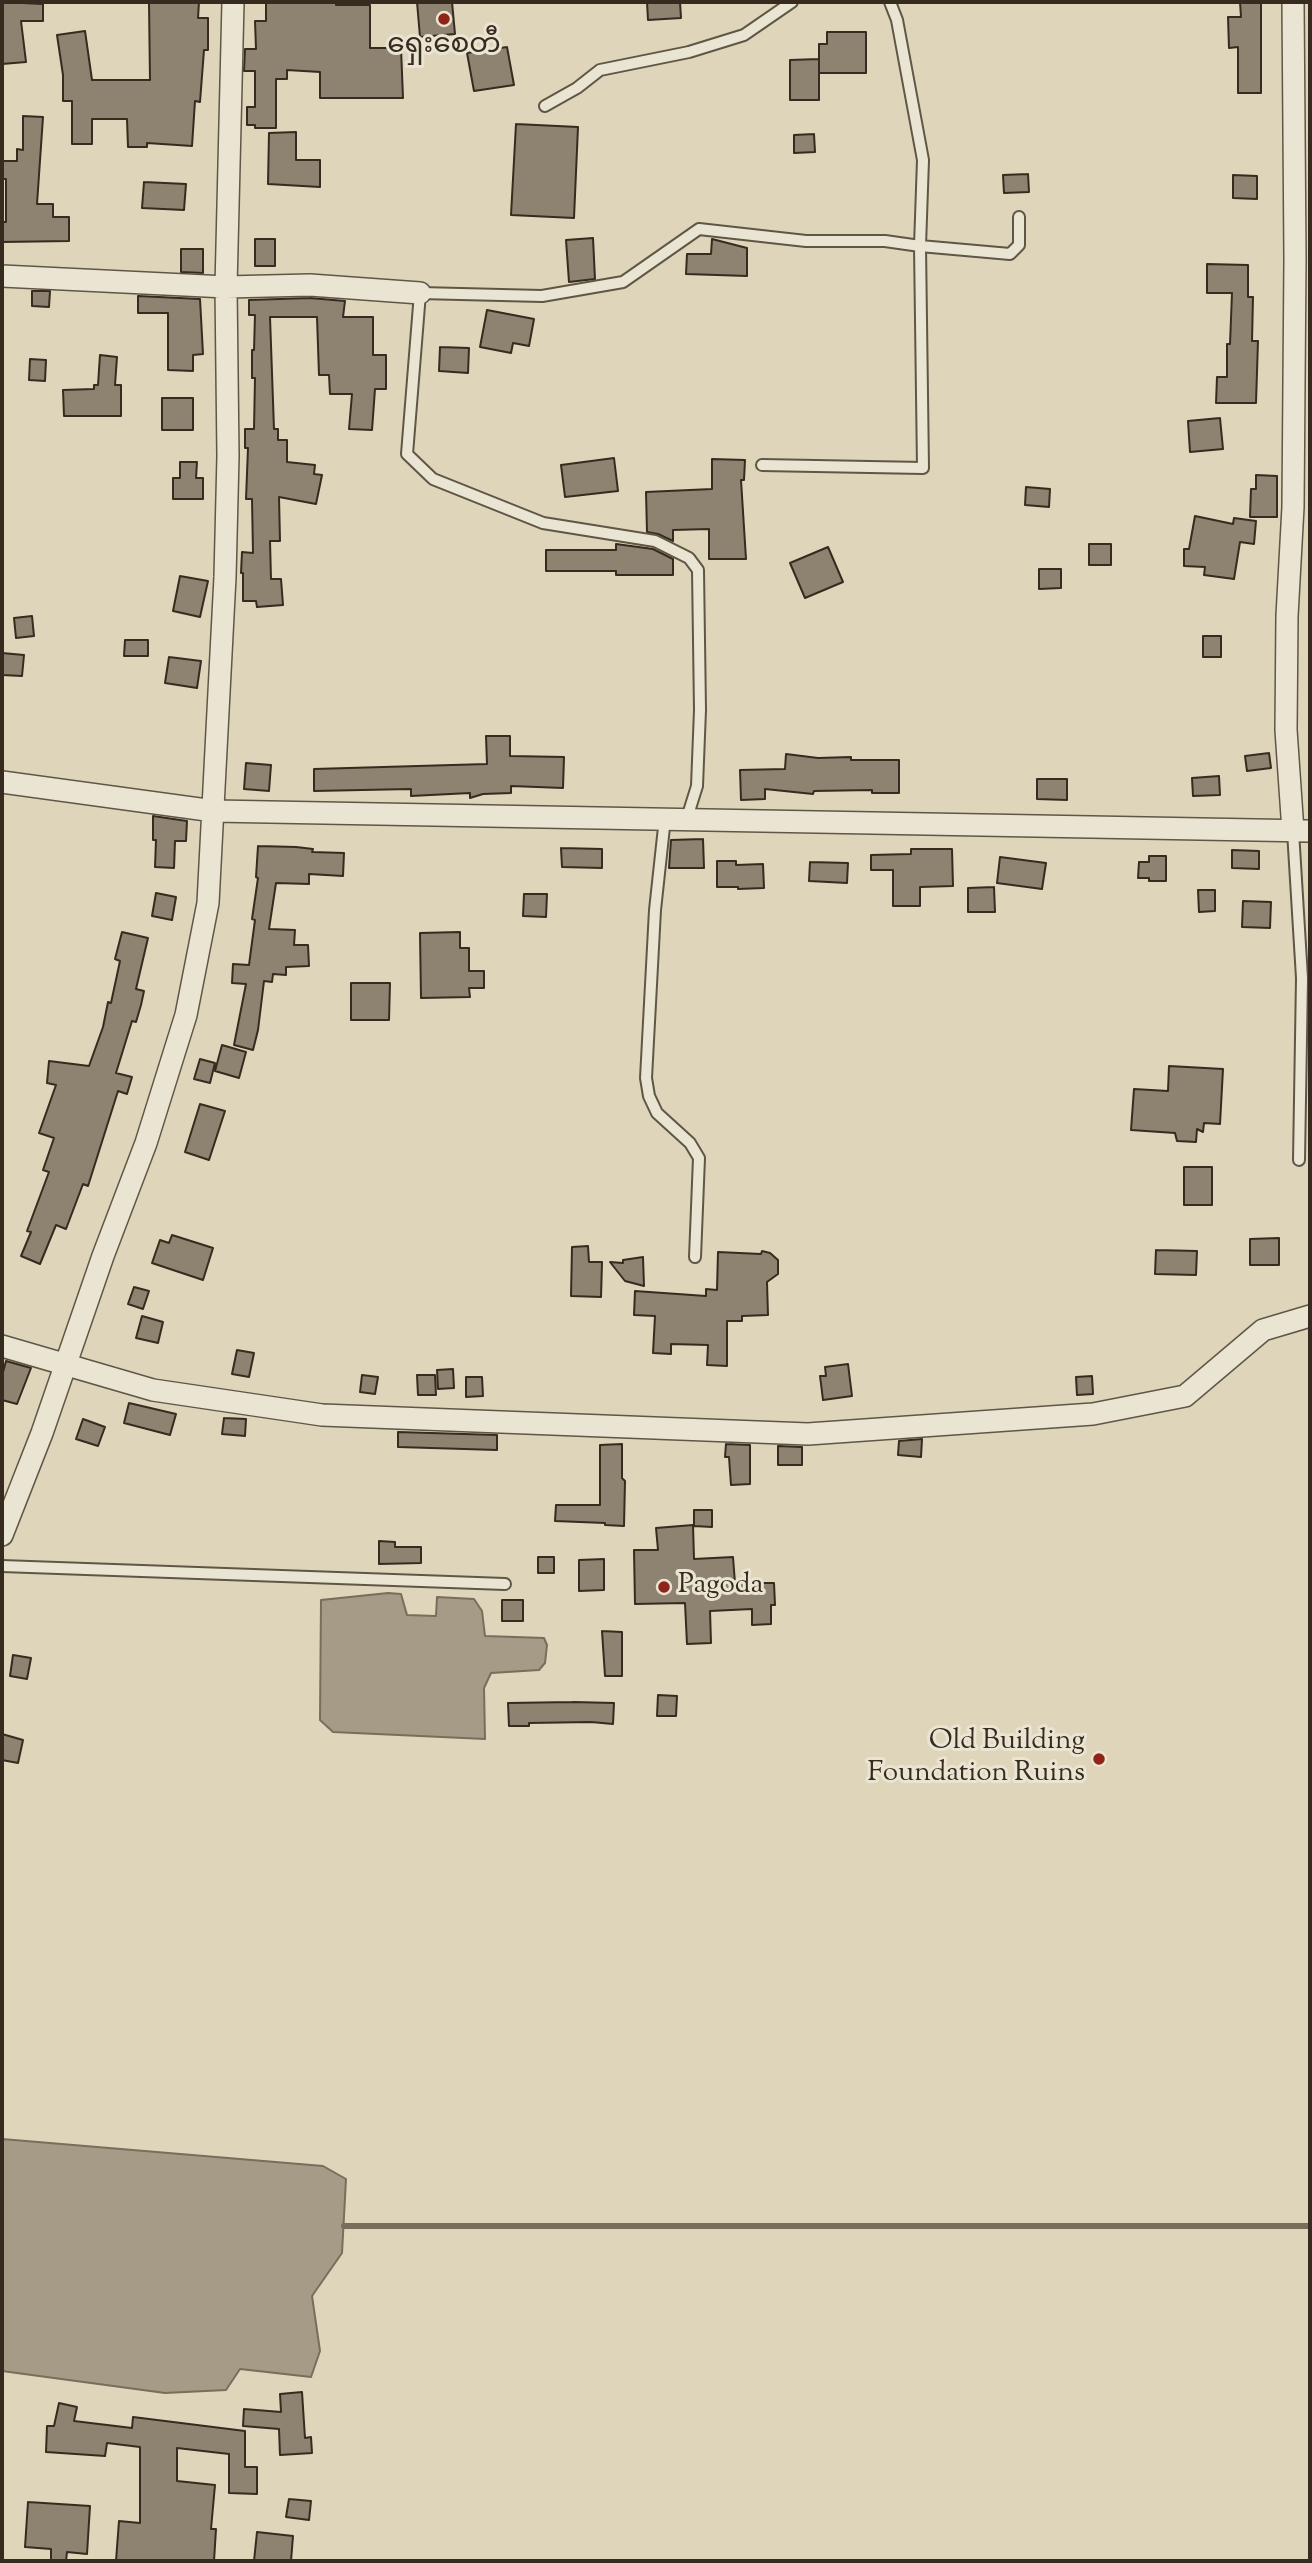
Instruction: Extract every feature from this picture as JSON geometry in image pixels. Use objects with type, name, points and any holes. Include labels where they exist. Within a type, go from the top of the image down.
[{"type":"street","points":[[2,1535],[146,1143],[186,1015],[208,902],[225,577],[228,456],[226,287],[233,2]]},
{"type":"street","points":[[2,782],[214,811],[1302,831],[1286,730],[1287,616],[1293,493],[1293,2]]},
{"type":"street","points":[[2,276],[226,287],[310,285],[420,293]]},
{"type":"street","points":[[2,1346],[153,1390],[322,1415],[808,1434],[1093,1414],[1185,1396],[1263,1330],[1310,1317]]},
{"type":"lane","points":[[545,106],[577,88],[600,70],[689,52],[744,35],[792,2]]},
{"type":"lane","points":[[762,465],[923,468],[920,246],[923,160],[897,20],[890,2]]},
{"type":"lane","points":[[687,818],[697,786],[700,710],[698,570],[689,558],[656,541],[543,523],[433,479],[407,454],[420,293],[542,296],[623,282],[699,229],[806,241],[885,241],[1010,254],[1019,245],[1019,217]]},
{"type":"lane","points":[[665,818],[655,910],[646,1077],[649,1096],[657,1113],[690,1143],[699,1158],[695,1257]]},
{"type":"lane","points":[[1299,1160],[1302,831]]},
{"type":"lane","points":[[2,1566],[505,1584]]},
{"type":"shaded area","points":[[401,1594],[407,1615],[436,1616],[437,1597],[474,1599],[482,1611],[485,1636],[544,1638],[547,1645],[545,1663],[539,1670],[491,1673],[484,1688],[485,1739],[333,1732],[320,1720],[321,1600]]},
{"type":"shaded area","points":[[2,2139],[323,2166],[346,2179],[342,2253],[312,2296],[320,2351],[311,2377],[240,2369],[226,2390],[165,2393],[2,2371]]},
{"type":"building","points":[[2,2],[43,4],[43,21],[21,21],[26,62],[2,64]]},
{"type":"building","points":[[149,2],[199,2],[198,18],[208,18],[208,50],[204,50],[200,102],[195,101],[192,146],[147,143],[147,147],[128,147],[127,119],[92,119],[92,144],[72,144],[72,101],[63,101],[63,75],[57,35],[85,31],[92,80],[150,80]]},
{"type":"building","points":[[266,2],[370,5],[370,48],[401,48],[403,98],[320,98],[320,72],[287,70],[287,79],[276,79],[276,128],[255,128],[255,125],[247,125],[247,107],[255,107],[255,71],[244,71],[245,49],[256,49],[255,21],[266,21]]},
{"type":"building","points":[[417,2],[452,2],[455,34],[420,37]]},
{"type":"building","points":[[647,2],[680,2],[681,18],[648,20]]},
{"type":"building","points":[[1240,2],[1261,2],[1261,93],[1238,93],[1238,47],[1229,48],[1228,17],[1241,17]]},
{"type":"building","points":[[827,32],[866,32],[866,73],[819,73],[819,44],[827,44]]},
{"type":"building","points":[[507,47],[514,85],[474,91],[467,53]]},
{"type":"building","points":[[819,59],[819,100],[790,100],[790,60]]},
{"type":"building","points":[[23,116],[43,117],[37,204],[53,204],[53,217],[69,217],[69,241],[2,242],[2,222],[6,222],[6,179],[2,179],[2,161],[17,161],[17,149],[23,150]]},
{"type":"building","points":[[516,124],[578,127],[574,218],[511,215]]},
{"type":"building","points":[[296,132],[296,160],[320,160],[320,187],[268,184],[269,133]]},
{"type":"building","points":[[814,134],[815,152],[794,153],[794,135]]},
{"type":"building","points":[[1028,174],[1029,192],[1004,193],[1003,175]]},
{"type":"building","points":[[1233,175],[1257,176],[1257,199],[1233,198]]},
{"type":"building","points":[[144,182],[186,184],[184,210],[142,208]]},
{"type":"building","points":[[593,238],[595,279],[569,282],[566,240]]},
{"type":"building","points":[[255,239],[275,239],[275,266],[255,266]]},
{"type":"building","points":[[712,239],[747,248],[747,276],[686,274],[687,254],[711,254]]},
{"type":"building","points":[[181,249],[203,249],[203,273],[181,272]]},
{"type":"building","points":[[1207,264],[1248,265],[1248,297],[1253,297],[1252,341],[1258,341],[1256,403],[1216,403],[1217,377],[1227,377],[1232,293],[1207,293]]},
{"type":"building","points":[[32,291],[50,291],[49,307],[32,306]]},
{"type":"building","points":[[138,296],[200,299],[203,354],[193,355],[193,371],[168,370],[168,313],[138,313]]},
{"type":"building","points":[[310,298],[345,301],[343,317],[373,317],[373,355],[386,355],[386,389],[375,389],[372,430],[349,429],[352,394],[330,394],[329,375],[319,375],[317,317],[270,317],[274,429],[278,429],[278,440],[287,440],[287,462],[315,465],[314,474],[322,475],[316,504],[279,497],[280,541],[270,541],[271,579],[281,579],[283,605],[257,607],[256,601],[243,601],[241,573],[242,552],[253,553],[252,499],[246,499],[248,448],[245,448],[245,429],[254,429],[255,378],[252,378],[252,350],[255,315],[249,315],[249,300]]},
{"type":"building","points":[[487,310],[534,319],[529,346],[513,343],[511,353],[480,347]]},
{"type":"building","points":[[440,347],[469,348],[468,373],[439,371]]},
{"type":"building","points":[[100,355],[117,357],[115,385],[121,385],[121,416],[64,416],[63,390],[94,389],[94,385],[98,385]]},
{"type":"building","points":[[30,359],[46,360],[45,381],[29,380]]},
{"type":"building","points":[[162,398],[193,398],[193,430],[162,430]]},
{"type":"building","points":[[1220,418],[1223,449],[1190,452],[1188,421]]},
{"type":"building","points":[[614,458],[618,491],[565,497],[561,465]]},
{"type":"building","points":[[712,459],[745,460],[744,480],[741,480],[746,559],[709,559],[709,529],[673,530],[673,541],[647,532],[646,492],[712,489]]},
{"type":"building","points":[[180,462],[197,462],[196,478],[203,478],[203,499],[173,499],[173,478],[180,478]]},
{"type":"building","points":[[1256,475],[1277,476],[1277,517],[1250,517],[1251,489],[1256,489]]},
{"type":"building","points":[[1026,487],[1050,489],[1049,507],[1025,505]]},
{"type":"building","points":[[1195,516],[1233,524],[1234,518],[1256,521],[1254,544],[1240,542],[1234,579],[1204,575],[1205,567],[1184,566],[1184,549],[1189,549]]},
{"type":"building","points":[[616,544],[653,549],[673,559],[673,575],[616,575],[616,571],[546,571],[546,550],[616,550]]},
{"type":"building","points":[[1089,544],[1111,544],[1111,565],[1089,565]]},
{"type":"building","points":[[828,547],[843,582],[805,598],[790,563]]},
{"type":"building","points":[[1039,569],[1061,569],[1061,588],[1039,589]]},
{"type":"building","points":[[180,576],[208,581],[200,617],[173,611]]},
{"type":"building","points":[[32,616],[34,636],[16,638],[14,618]]},
{"type":"building","points":[[1203,636],[1221,636],[1221,657],[1203,657]]},
{"type":"building","points":[[125,640],[148,640],[148,656],[124,656]]},
{"type":"building","points":[[2,653],[24,655],[22,676],[2,675]]},
{"type":"building","points":[[169,657],[201,661],[197,688],[165,683]]},
{"type":"building","points":[[486,736],[510,736],[510,756],[564,757],[563,788],[511,786],[511,793],[483,794],[470,798],[470,793],[411,796],[411,789],[314,791],[314,769],[487,764]]},
{"type":"building","points":[[1269,753],[1271,768],[1247,771],[1245,756]]},
{"type":"building","points":[[786,754],[818,758],[851,757],[851,760],[899,760],[899,793],[872,793],[872,790],[814,791],[813,794],[765,789],[765,799],[741,800],[740,770],[785,769]]},
{"type":"building","points":[[246,763],[271,765],[269,791],[244,789]]},
{"type":"building","points":[[1219,776],[1220,795],[1193,796],[1192,778]]},
{"type":"building","points":[[1037,779],[1067,779],[1067,800],[1037,799]]},
{"type":"building","points":[[153,816],[187,821],[186,841],[175,841],[174,868],[155,867]]},
{"type":"building","points":[[703,839],[704,868],[669,868],[671,840]]},
{"type":"building","points":[[258,846],[344,853],[343,876],[309,874],[309,884],[276,883],[269,929],[295,930],[294,945],[308,945],[309,966],[286,967],[286,975],[273,974],[272,982],[264,981],[253,1050],[234,1045],[246,984],[232,983],[233,964],[249,965],[255,920],[252,919],[258,878]]},
{"type":"building","points":[[561,848],[602,849],[602,868],[562,867]]},
{"type":"building","points":[[911,849],[952,849],[953,886],[920,887],[920,906],[893,906],[893,870],[871,870],[871,855],[911,854]]},
{"type":"building","points":[[1232,850],[1259,851],[1259,869],[1232,868]]},
{"type":"building","points":[[1149,856],[1166,856],[1166,881],[1138,878],[1139,862],[1149,862]]},
{"type":"building","points":[[1000,857],[1046,863],[1042,889],[997,883]]},
{"type":"building","points":[[717,861],[736,861],[736,865],[763,864],[764,888],[717,887]]},
{"type":"building","points":[[810,862],[848,863],[847,883],[809,881]]},
{"type":"building","points":[[994,887],[995,912],[968,912],[968,888]]},
{"type":"building","points":[[1198,890],[1215,890],[1215,911],[1199,912]]},
{"type":"building","points":[[156,893],[176,897],[172,920],[152,916]]},
{"type":"building","points":[[524,894],[547,894],[546,917],[523,916]]},
{"type":"building","points":[[1243,901],[1271,902],[1270,928],[1242,927]]},
{"type":"building","points":[[122,932],[148,938],[136,989],[144,991],[141,1005],[136,1022],[132,1021],[116,1073],[132,1077],[127,1094],[118,1091],[88,1186],[83,1184],[66,1229],[56,1225],[40,1264],[21,1256],[31,1232],[27,1231],[49,1172],[43,1170],[54,1138],[39,1133],[56,1085],[47,1083],[49,1061],[89,1066],[103,1027],[108,1002],[111,1003],[120,961],[115,959]]},
{"type":"building","points":[[460,932],[460,948],[469,948],[469,971],[484,971],[484,988],[469,988],[470,997],[421,998],[420,933]]},
{"type":"building","points":[[351,983],[390,983],[389,1020],[351,1020]]},
{"type":"building","points":[[222,1045],[246,1052],[239,1078],[215,1071]]},
{"type":"building","points":[[200,1059],[215,1063],[210,1083],[194,1079]]},
{"type":"building","points":[[1169,1066],[1223,1069],[1220,1124],[1204,1123],[1203,1132],[1197,1129],[1196,1142],[1177,1141],[1175,1133],[1131,1130],[1134,1089],[1168,1091]]},
{"type":"building","points":[[200,1104],[225,1111],[209,1160],[185,1152]]},
{"type":"building","points":[[1184,1167],[1212,1167],[1212,1205],[1184,1205]]},
{"type":"building","points":[[172,1235],[213,1248],[203,1280],[152,1263],[160,1240],[169,1243]]},
{"type":"building","points":[[1279,1238],[1279,1265],[1250,1265],[1250,1239]]},
{"type":"building","points":[[588,1246],[589,1262],[602,1262],[601,1297],[571,1296],[572,1247]]},
{"type":"building","points":[[1156,1250],[1197,1251],[1196,1275],[1155,1274]]},
{"type":"building","points":[[762,1251],[770,1253],[778,1260],[778,1274],[767,1282],[768,1315],[742,1316],[742,1321],[727,1321],[727,1366],[707,1365],[708,1345],[671,1344],[671,1354],[653,1353],[655,1316],[634,1315],[635,1291],[706,1296],[706,1289],[717,1290],[718,1252],[761,1254]]},
{"type":"building","points":[[643,1257],[644,1286],[625,1281],[610,1262],[623,1263],[623,1260]]},
{"type":"building","points":[[134,1287],[149,1291],[143,1309],[128,1304]]},
{"type":"building","points":[[142,1316],[163,1322],[158,1343],[136,1338]]},
{"type":"building","points":[[237,1350],[254,1353],[249,1377],[232,1374]]},
{"type":"building","points":[[6,1361],[31,1368],[17,1404],[2,1400],[2,1376]]},
{"type":"building","points":[[848,1364],[852,1396],[823,1400],[820,1376],[826,1376],[825,1367]]},
{"type":"building","points":[[453,1369],[454,1388],[438,1389],[437,1370]]},
{"type":"building","points":[[362,1375],[378,1377],[375,1394],[360,1392]]},
{"type":"building","points":[[417,1375],[435,1375],[436,1395],[418,1395]]},
{"type":"building","points":[[1092,1376],[1093,1394],[1077,1395],[1076,1377]]},
{"type":"building","points":[[466,1377],[482,1377],[483,1396],[466,1397]]},
{"type":"building","points":[[129,1403],[176,1414],[170,1435],[124,1423]]},
{"type":"building","points":[[224,1418],[246,1419],[245,1436],[222,1434]]},
{"type":"building","points":[[83,1419],[105,1427],[98,1446],[76,1439]]},
{"type":"building","points":[[398,1432],[497,1435],[497,1450],[398,1447]]},
{"type":"building","points":[[922,1439],[921,1457],[898,1455],[899,1441]]},
{"type":"building","points":[[622,1444],[624,1526],[555,1521],[556,1505],[600,1505],[600,1445]]},
{"type":"building","points":[[726,1444],[750,1445],[750,1484],[731,1485],[729,1457],[725,1457]]},
{"type":"building","points":[[778,1446],[802,1447],[802,1465],[778,1465]]},
{"type":"building","points":[[694,1510],[712,1510],[712,1527],[694,1526]]},
{"type":"building","points":[[693,1525],[694,1559],[733,1557],[735,1583],[774,1583],[775,1605],[771,1605],[771,1624],[752,1625],[752,1609],[710,1611],[711,1643],[687,1644],[685,1603],[635,1604],[634,1550],[658,1550],[656,1528]]},
{"type":"building","points":[[379,1541],[395,1542],[395,1547],[421,1547],[421,1563],[379,1564]]},
{"type":"building","points":[[538,1557],[554,1557],[554,1573],[538,1573]]},
{"type":"building","points":[[604,1559],[604,1590],[579,1591],[579,1560]]},
{"type":"building","points":[[502,1600],[523,1600],[523,1621],[502,1621]]},
{"type":"building","points":[[602,1631],[622,1632],[622,1676],[605,1676]]},
{"type":"building","points":[[13,1655],[31,1658],[27,1679],[10,1676]]},
{"type":"building","points":[[658,1695],[677,1696],[676,1716],[657,1716]]},
{"type":"building","points":[[508,1703],[614,1703],[613,1724],[529,1723],[529,1726],[509,1726]]},
{"type":"building","points":[[2,1734],[23,1740],[18,1763],[2,1760]]},
{"type":"building","points":[[302,2392],[305,2438],[311,2437],[312,2453],[280,2455],[279,2429],[243,2426],[244,2409],[281,2412],[280,2394]]},
{"type":"building","points":[[59,2403],[77,2407],[74,2421],[132,2428],[133,2417],[245,2431],[245,2467],[257,2467],[257,2494],[229,2493],[229,2454],[177,2448],[177,2481],[215,2485],[211,2529],[216,2529],[214,2561],[116,2561],[119,2521],[140,2523],[140,2447],[107,2443],[105,2456],[46,2452],[47,2426],[54,2426]]},
{"type":"building","points":[[289,2499],[311,2501],[309,2520],[286,2517]]},
{"type":"building","points":[[28,2502],[90,2506],[87,2554],[67,2552],[66,2561],[51,2561],[51,2549],[25,2547]]},
{"type":"building","points":[[257,2532],[293,2536],[291,2561],[254,2561]]},
{"type":"waterway","points":[[344,2226],[1310,2226]]},
{"type":"place","name":"ရှေးစေတီ","points":[[444,19]]},
{"type":"place","name":"Pagoda","points":[[664,1587]]},
{"type":"place","name":"Old Building Foundation Ruins","points":[[1099,1759]]}]
